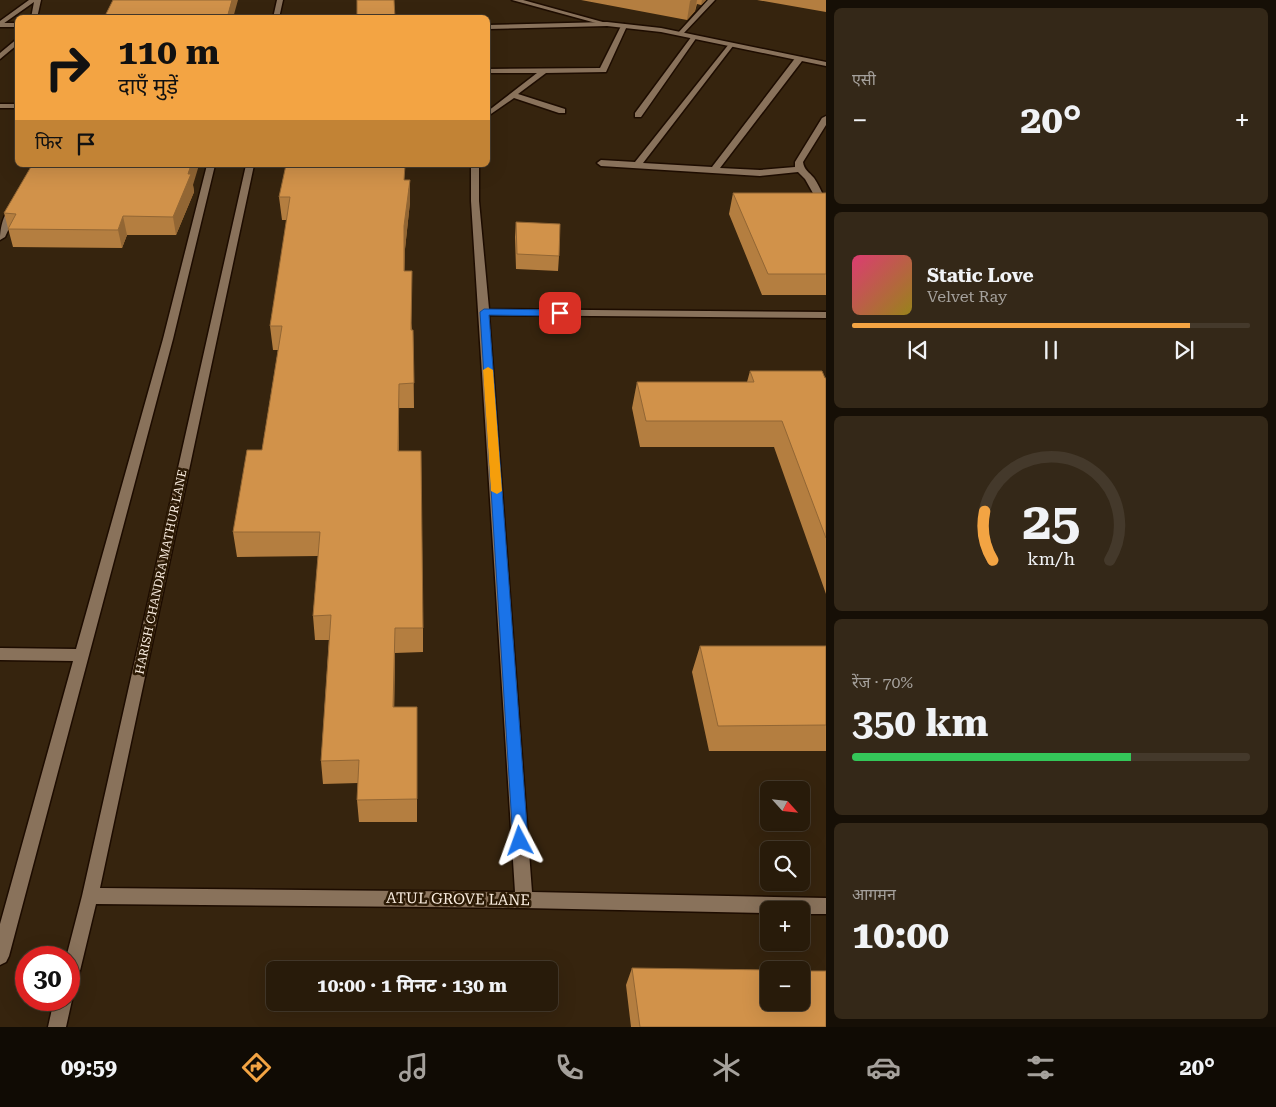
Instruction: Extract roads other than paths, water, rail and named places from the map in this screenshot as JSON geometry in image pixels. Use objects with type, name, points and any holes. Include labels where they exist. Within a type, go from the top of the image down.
[{"type":"street","points":[[0,24],[33,0]]},
{"type":"street","points":[[35,15],[38,0]]},
{"type":"street","points":[[277,15],[280,0]]},
{"type":"street","points":[[515,0],[607,24],[680,34],[826,64]]},
{"type":"street","points":[[680,34],[712,0]]},
{"type":"street","points":[[696,7],[704,9]]},
{"type":"street","points":[[0,24],[15,25]]},
{"type":"street","points":[[490,27],[607,24]]},
{"type":"street","points":[[490,71],[603,70],[624,26]]},
{"type":"street","points":[[638,115],[694,37]]},
{"type":"street","points":[[0,56],[15,43]]},
{"type":"street","points":[[637,165],[731,45]]},
{"type":"street","points":[[714,170],[799,59]]},
{"type":"street","points":[[490,112],[544,71]]},
{"type":"street","points":[[512,95],[562,111]]},
{"type":"street","points":[[0,106],[15,106]]},
{"type":"street","points":[[826,118],[799,162],[800,169],[809,178],[826,208]]},
{"type":"street","points":[[601,162],[760,173],[800,169]]},
{"type":"street","points":[[0,956],[168,339],[211,167]]},
{"type":"street","name":"HARISH CHANDRA MATHUR LANE","points":[[77,946],[90,896],[250,167]]},
{"type":"street","points":[[475,167],[475,201],[524,900]]},
{"type":"street","points":[[0,237],[21,197]]},
{"type":"street","points":[[484,312],[826,315]]},
{"type":"street","points":[[0,654],[82,655]]},
{"type":"street","name":"ATUL GROVE LANE","points":[[90,896],[524,900],[826,906]]},
{"type":"street","points":[[57,1027],[61,1011]]}]
